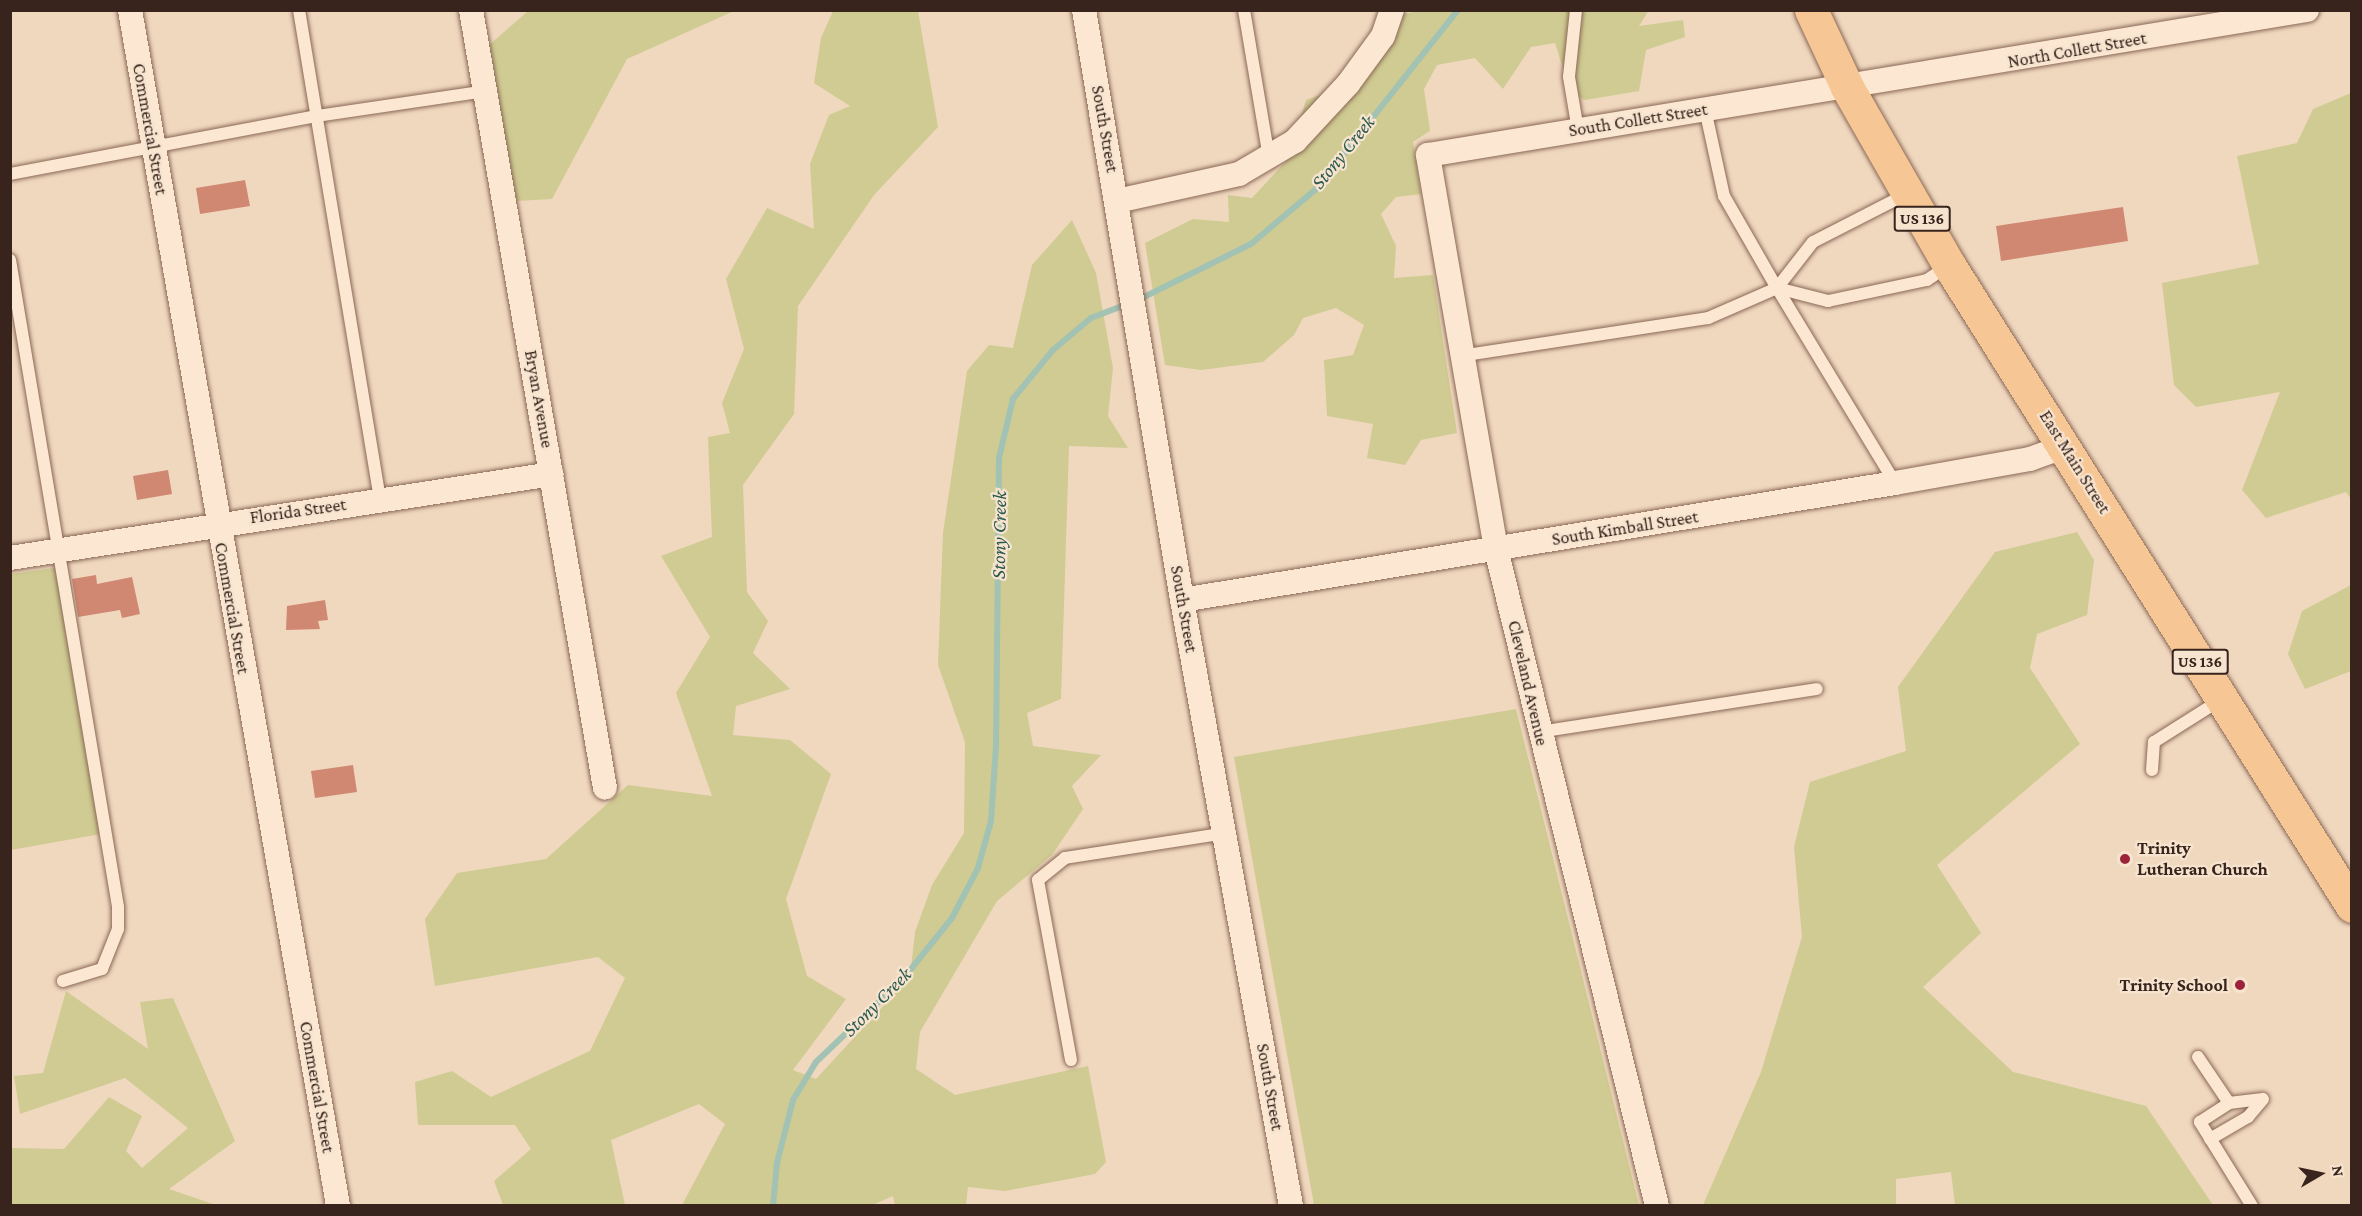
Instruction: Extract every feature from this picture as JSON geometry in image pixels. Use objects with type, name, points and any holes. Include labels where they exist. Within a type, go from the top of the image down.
[{"type":"main road","name":"East Main Street","points":[[1811,10],[1847,87],[1949,265],[2066,446],[2349,896]]},
{"type":"street","name":"Commercial Street","points":[[130,10],[217,523],[338,1206]]},
{"type":"street","name":"Bryan Avenue","points":[[471,10],[605,788]]},
{"type":"street","name":"South Street","points":[[1084,10],[1182,600],[1226,833],[1291,1206]]},
{"type":"street","points":[[1117,201],[1239,174],[1295,141],[1348,84],[1383,36],[1392,10]]},
{"type":"street","name":"North Collett Street","points":[[1847,87],[2307,10]]},
{"type":"street","name":"South Collett Street","points":[[1428,155],[1847,87]]},
{"type":"street","name":"Cleveland Avenue","points":[[1428,155],[1460,356],[1496,549],[1657,1206]]},
{"type":"street","name":"South Kimball Street","points":[[1182,600],[1895,483],[2030,459],[2066,446]]},
{"type":"street","name":"Florida Street","points":[[10,558],[217,523],[552,474]]},
{"type":"lane","points":[[299,10],[380,499]]},
{"type":"lane","points":[[1245,10],[1269,158]]},
{"type":"lane","points":[[1576,10],[1569,77],[1578,130]]},
{"type":"lane","points":[[10,174],[317,116],[486,91]]},
{"type":"lane","points":[[1705,109],[1724,196],[1895,483]]},
{"type":"lane","points":[[1460,356],[1708,318],[1777,288],[1813,242],[1907,194]]},
{"type":"lane","points":[[10,260],[118,929],[102,969],[63,981]]},
{"type":"lane","points":[[1777,288],[1828,301],[1927,279],[1949,265]]},
{"type":"lane","points":[[1539,732],[1817,688]]},
{"type":"lane","points":[[2152,770],[2154,742],[2223,699]]},
{"type":"lane","points":[[1071,1060],[1038,880],[1065,858],[1226,833]]},
{"type":"lane","points":[[2198,1057],[2229,1104]]},
{"type":"lane","points":[[2210,1139],[2248,1117],[2263,1098],[2229,1104],[2200,1122],[2210,1139],[2252,1206]]},
{"type":"shaded area","points":[[1423,10],[1649,10],[1639,26],[1683,20],[1685,37],[1646,50],[1639,91],[1585,100],[1571,93],[1555,43],[1531,47],[1503,89],[1475,58],[1437,65],[1424,89],[1430,131],[1413,142],[1421,194],[1396,197],[1381,214],[1396,246],[1394,278],[1433,275],[1457,433],[1421,440],[1405,465],[1367,458],[1373,424],[1327,416],[1324,360],[1353,355],[1364,325],[1336,308],[1303,318],[1294,335],[1263,362],[1201,370],[1165,365],[1145,243],[1193,219],[1229,222],[1228,195],[1252,198],[1312,133],[1300,120],[1306,100],[1326,93],[1399,15]]},
{"type":"shaded area","points":[[528,11],[734,11],[627,59],[552,199],[516,201],[488,46]]},
{"type":"shaded area","points":[[833,11],[918,11],[938,127],[874,195],[798,306],[794,414],[743,485],[747,592],[768,621],[753,653],[790,689],[736,706],[733,735],[790,740],[831,774],[786,899],[807,976],[846,999],[793,1070],[816,1079],[910,977],[915,932],[932,885],[964,833],[965,742],[938,665],[943,533],[967,371],[989,345],[1013,348],[1032,265],[1072,220],[1096,273],[1113,368],[1108,416],[1128,448],[1069,446],[1061,699],[1027,713],[1033,746],[1101,755],[1072,786],[1083,809],[1052,855],[997,901],[920,1032],[916,1069],[955,1095],[1088,1066],[1106,1162],[1095,1174],[1005,1191],[968,1187],[966,1205],[895,1205],[893,1196],[870,1206],[682,1205],[725,1124],[699,1104],[611,1140],[625,1205],[503,1205],[494,1181],[531,1149],[515,1125],[418,1125],[415,1082],[452,1071],[491,1097],[590,1051],[625,978],[598,957],[435,986],[425,919],[457,873],[546,859],[628,785],[712,796],[676,693],[710,637],[661,556],[712,537],[708,437],[730,433],[722,403],[744,349],[726,279],[767,208],[814,229],[810,164],[829,115],[850,106],[814,83],[821,38]]},
{"type":"shaded area","points":[[2351,93],[2351,499],[2346,492],[2266,518],[2242,490],[2280,392],[2196,407],[2174,385],[2162,283],[2259,264],[2237,156],[2297,143],[2313,109]]},
{"type":"shaded area","points":[[2077,532],[2094,560],[2087,615],[2037,634],[2030,668],[2080,744],[1937,865],[1981,933],[1923,987],[2013,1072],[2146,1106],[2213,1205],[1955,1205],[1951,1172],[1896,1179],[1896,1205],[1703,1205],[1761,1072],[1802,937],[1794,847],[1810,782],[1906,751],[1898,687],[1995,552]]},
{"type":"shaded area","points":[[61,567],[106,833],[11,850],[11,574]]},
{"type":"shaded area","points":[[2351,585],[2351,671],[2305,689],[2288,654],[2302,611]]},
{"type":"shaded area","points":[[1516,709],[1639,1205],[1314,1205],[1234,757]]},
{"type":"shaded area","points":[[66,991],[148,1049],[140,1002],[173,998],[235,1141],[169,1189],[216,1205],[11,1205],[11,1148],[64,1149],[109,1097],[142,1116],[126,1151],[142,1168],[188,1128],[125,1078],[20,1114],[14,1076],[43,1073]]},
{"type":"building","points":[[245,180],[250,206],[200,214],[196,188]]},
{"type":"building","points":[[2123,207],[2128,241],[2001,261],[1996,226]]},
{"type":"building","points":[[168,470],[172,494],[137,500],[133,476]]},
{"type":"building","points":[[96,575],[97,584],[132,577],[140,614],[122,618],[120,610],[78,617],[72,579]]},
{"type":"building","points":[[325,600],[328,620],[318,621],[320,629],[286,630],[287,606]]},
{"type":"building","points":[[353,765],[357,792],[315,798],[311,771]]},
{"type":"waterway","name":"Stony Creek","points":[[1138,300],[1251,244],[1316,189],[1458,10]]},
{"type":"waterway","name":"Stony Creek","points":[[773,1206],[777,1163],[793,1100],[816,1062],[903,979],[952,918],[978,868],[991,821],[996,745],[999,458],[1013,399],[1053,350],[1091,318],[1128,304]]},
{"type":"place","name":"Trinity Lutheran Church","points":[[2125,859]]},
{"type":"place","name":"Trinity School","points":[[2240,985]]}]
